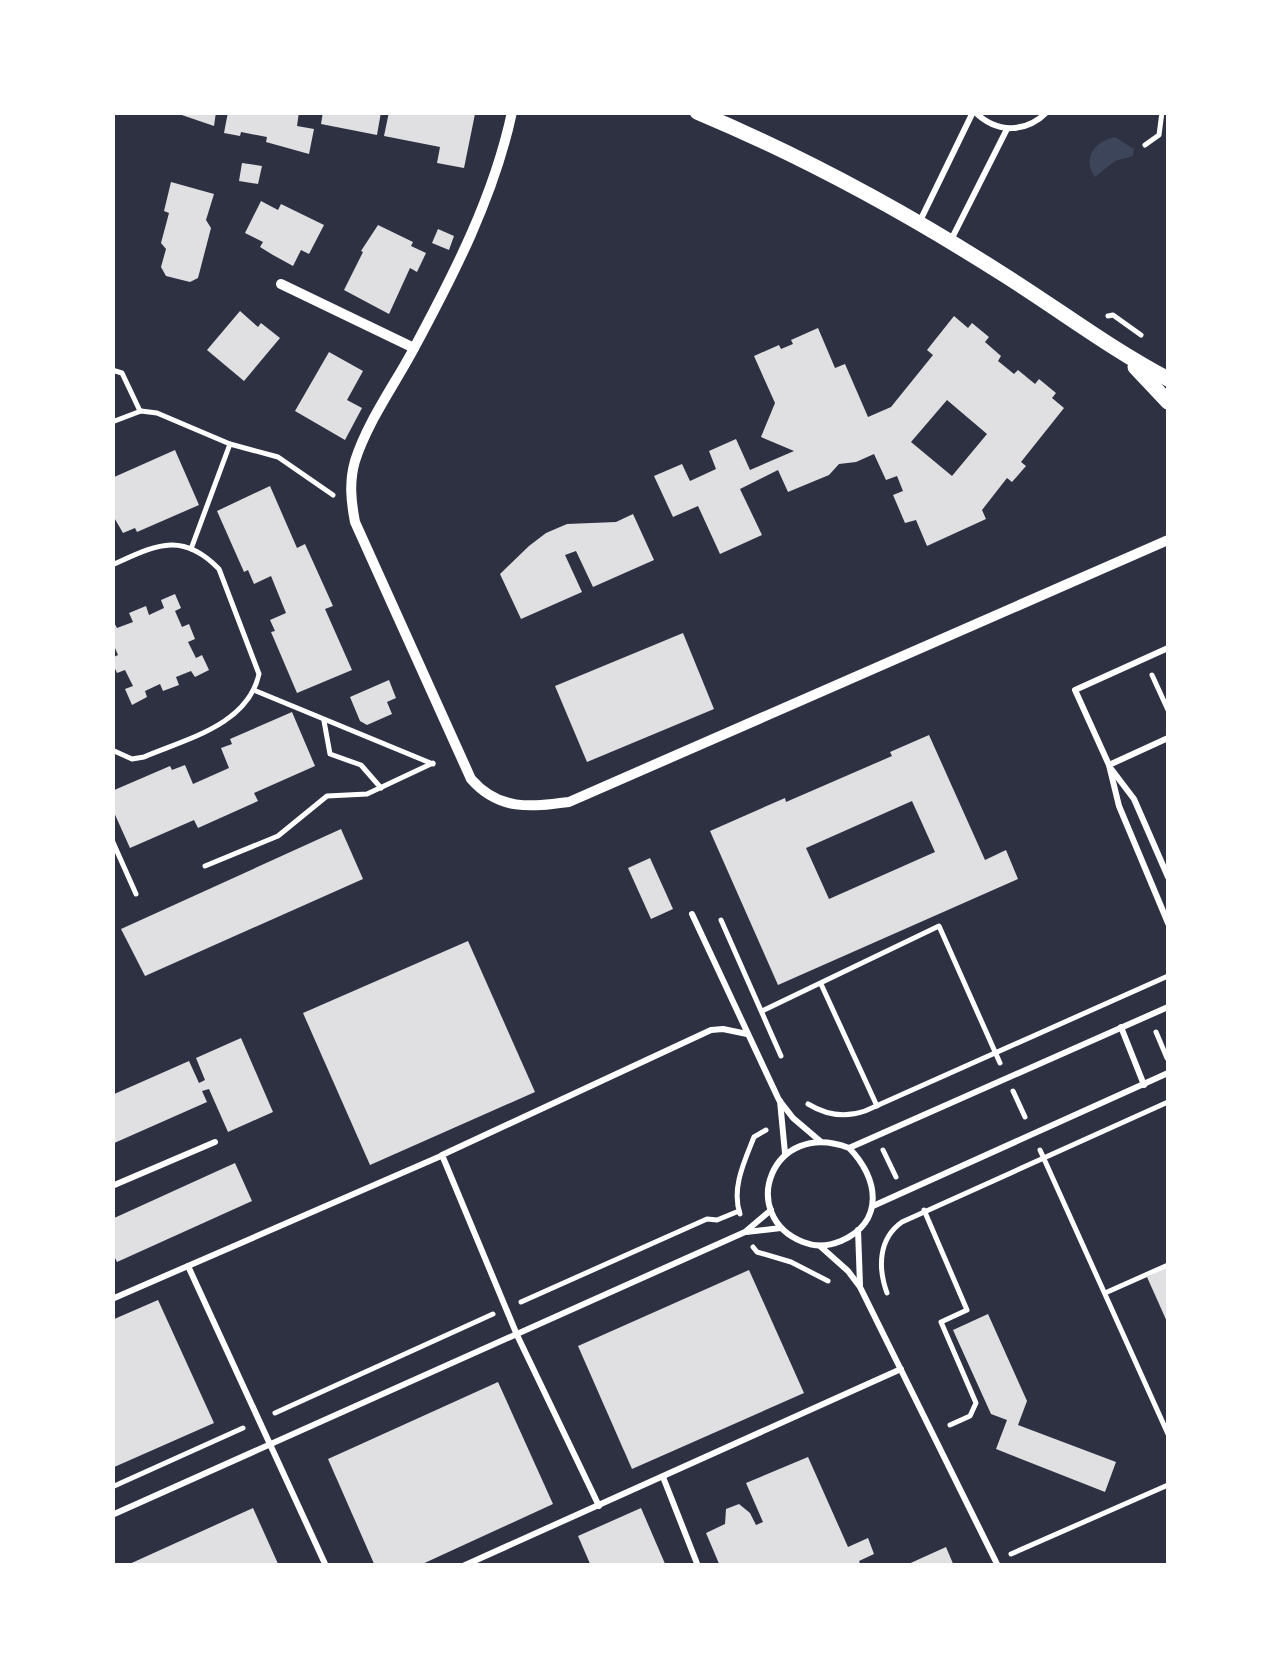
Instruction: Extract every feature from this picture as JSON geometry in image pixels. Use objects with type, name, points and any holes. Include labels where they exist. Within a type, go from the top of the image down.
[{"type":"street","points":[[512,112],[498,168],[481,210],[362,445],[351,498],[356,522],[466,768],[481,791],[497,801],[531,808],[569,802],[1168,540]]},
{"type":"street","points":[[697,112],[950,241],[1126,357],[1168,379]]},
{"type":"street","points":[[281,284],[414,348]]},
{"type":"street","points":[[1126,357],[1168,402]]},
{"type":"lane","points":[[919,224],[974,112],[995,126],[1008,129],[1034,123],[1047,112]]},
{"type":"lane","points":[[950,241],[1008,129]]},
{"type":"lane","points":[[1168,648],[1075,690],[1109,765],[1119,806],[1168,923]]},
{"type":"lane","points":[[1109,765],[1168,738]]},
{"type":"lane","points":[[1109,765],[1134,799],[1168,877]]},
{"type":"lane","points":[[692,914],[779,1100],[820,1141]]},
{"type":"lane","points":[[849,1148],[1168,1007]]},
{"type":"lane","points":[[1122,1027],[1144,1085]]},
{"type":"lane","points":[[112,1299],[442,1156],[711,1030],[723,1028],[747,1034]]},
{"type":"lane","points":[[872,1206],[1168,1074]]},
{"type":"lane","points":[[779,1100],[785,1155]]},
{"type":"lane","points":[[830,1141],[849,1148],[864,1163],[872,1182],[872,1206],[866,1222],[852,1236],[832,1245],[792,1238],[771,1210],[768,1184],[776,1165],[785,1155],[809,1142],[830,1141]]},
{"type":"lane","points":[[112,1186],[215,1142]]},
{"type":"lane","points":[[442,1156],[517,1335],[599,1506]]},
{"type":"lane","points":[[112,1514],[745,1232],[771,1210]]},
{"type":"lane","points":[[745,1232],[781,1228]]},
{"type":"lane","points":[[858,1230],[860,1286]]},
{"type":"lane","points":[[820,1245],[860,1286],[997,1563]]},
{"type":"lane","points":[[188,1266],[326,1566]]},
{"type":"lane","points":[[462,1566],[900,1369]]},
{"type":"lane","points":[[663,1477],[698,1566]]},
{"type":"path","points":[[1145,145],[1158,135],[1162,112]]},
{"type":"path","points":[[112,370],[122,373],[141,412]]},
{"type":"path","points":[[112,422],[141,412],[157,413],[230,444],[278,456],[329,494],[351,498]]},
{"type":"path","points":[[191,549],[230,444]]},
{"type":"path","points":[[112,565],[156,545],[172,543],[208,558],[218,569],[259,674],[256,692],[226,720],[144,758],[113,752]]},
{"type":"path","points":[[1151,672],[1168,710]]},
{"type":"path","points":[[256,692],[455,772],[466,768]]},
{"type":"path","points":[[324,719],[330,754],[360,764],[380,788]]},
{"type":"path","points":[[205,866],[278,836],[327,796],[367,794],[433,764]]},
{"type":"path","points":[[112,840],[136,894]]},
{"type":"path","points":[[721,920],[783,1059]]},
{"type":"path","points":[[762,1011],[939,926],[1168,1434]]},
{"type":"path","points":[[804,1101],[812,1108],[833,1114],[854,1115],[1168,976]]},
{"type":"path","points":[[821,984],[877,1106]]},
{"type":"path","points":[[887,1293],[880,1273],[884,1248],[894,1228],[914,1214],[1168,1102]]},
{"type":"path","points":[[865,1111],[914,1214]]},
{"type":"path","points":[[112,1487],[706,1219],[718,1220],[739,1210]]},
{"type":"path","points":[[924,1210],[966,1310],[942,1322],[976,1403],[970,1416],[950,1425]]},
{"type":"path","points":[[1105,1293],[1168,1265]]},
{"type":"path","points":[[997,1563],[1168,1485]]},
{"type":"shaded area","points":[[1115,137],[1134,149],[1133,156],[1115,161],[1095,177],[1090,164],[1092,152],[1101,142]]},
{"type":"building","points":[[173,112],[216,112],[214,126]]},
{"type":"building","points":[[228,112],[299,112],[297,126],[314,129],[309,154],[266,142],[267,137],[224,133]]},
{"type":"building","points":[[323,112],[381,112],[377,135],[321,124]]},
{"type":"building","points":[[389,112],[475,114],[464,168],[437,163],[440,147],[384,136]]},
{"type":"building","points":[[242,163],[262,166],[258,184],[239,181]]},
{"type":"building","points":[[171,182],[214,194],[206,220],[211,228],[198,278],[190,282],[166,276],[161,267],[166,249],[161,243],[169,213],[164,211]]},
{"type":"building","points":[[261,201],[278,210],[281,204],[324,225],[309,254],[301,250],[293,266],[260,247],[263,242],[245,233]]},
{"type":"building","points":[[378,225],[426,253],[417,272],[410,268],[389,314],[344,290],[361,251]]},
{"type":"building","points":[[438,229],[454,236],[449,250],[432,243]]},
{"type":"building","points":[[240,311],[258,327],[261,323],[280,338],[244,381],[207,350]]},
{"type":"building","points":[[954,316],[968,328],[972,323],[989,337],[985,342],[1001,356],[998,361],[1035,384],[1039,379],[1056,393],[1052,398],[1064,408],[1021,462],[1026,466],[1012,482],[1007,478],[982,510],[986,519],[927,546],[916,520],[905,523],[893,495],[903,491],[897,476],[886,480],[874,454],[839,464],[829,475],[788,492],[778,470],[740,489],[762,535],[720,554],[698,506],[673,517],[654,476],[682,464],[690,481],[716,469],[709,451],[736,439],[750,470],[794,451],[761,437],[775,403],[754,356],[779,345],[781,349],[793,344],[791,340],[818,328],[835,368],[845,364],[868,417],[891,407],[933,355],[927,350]],"holes":[[[947,400],[987,434],[952,476],[911,442]]]},
{"type":"building","points":[[329,352],[363,371],[347,400],[362,408],[345,440],[295,411]]},
{"type":"building","points":[[175,450],[199,505],[137,532],[135,528],[123,533],[112,514],[112,478]]},
{"type":"building","points":[[270,486],[297,548],[305,544],[333,606],[325,609],[352,670],[297,693],[271,632],[275,631],[270,620],[286,613],[271,576],[254,584],[248,570],[244,572],[217,511]]},
{"type":"building","points":[[633,514],[654,560],[593,587],[576,551],[565,555],[582,592],[521,619],[500,574],[529,546],[567,524],[616,522]]},
{"type":"building","points":[[175,594],[181,608],[175,611],[182,627],[189,624],[195,639],[188,642],[196,658],[202,655],[209,670],[195,677],[191,671],[176,677],[179,685],[163,691],[160,684],[145,691],[147,697],[132,705],[125,689],[133,686],[125,670],[117,673],[112,662],[118,655],[112,641],[112,619],[117,628],[133,622],[129,613],[146,606],[149,615],[164,608],[161,600]]},
{"type":"building","points":[[683,633],[714,709],[587,762],[555,686]]},
{"type":"building","points":[[389,680],[396,698],[387,702],[392,714],[367,725],[360,721],[350,697]]},
{"type":"building","points":[[292,712],[315,766],[254,793],[258,801],[198,828],[194,820],[130,848],[112,808],[112,791],[170,766],[172,770],[185,765],[193,784],[229,768],[221,748],[232,744],[230,739]]},
{"type":"building","points":[[929,735],[985,860],[1006,850],[1018,879],[778,985],[710,831],[892,756],[890,752]],"holes":[[[912,801],[935,852],[829,899],[806,848]]]},
{"type":"building","points":[[341,829],[363,879],[145,976],[121,929]]},
{"type":"building","points":[[650,858],[673,909],[651,919],[628,868]]},
{"type":"building","points":[[468,941],[535,1092],[370,1165],[303,1013]]},
{"type":"building","points":[[241,1038],[273,1112],[228,1132],[209,1089],[202,1091],[207,1102],[112,1144],[112,1095],[189,1061],[199,1083],[205,1080],[196,1058]]},
{"type":"building","points":[[235,1163],[252,1201],[117,1262],[112,1252],[112,1219]]},
{"type":"building","points":[[1168,1267],[1168,1324],[1147,1277]]},
{"type":"building","points":[[749,1270],[804,1393],[632,1469],[578,1346]]},
{"type":"building","points":[[158,1300],[214,1423],[112,1468],[112,1320]]},
{"type":"building","points":[[988,1314],[1027,1401],[1018,1425],[1116,1462],[1105,1492],[996,1449],[1007,1420],[991,1414],[953,1330]]},
{"type":"building","points":[[498,1382],[553,1504],[418,1566],[375,1566],[328,1459]]},
{"type":"building","points":[[808,1457],[848,1547],[868,1538],[874,1554],[859,1561],[861,1566],[720,1566],[706,1533],[725,1524],[726,1509],[739,1504],[756,1525],[763,1522],[746,1483]]},
{"type":"building","points":[[253,1508],[279,1566],[125,1566]]},
{"type":"building","points":[[641,1508],[666,1566],[591,1566],[578,1536]]},
{"type":"building","points":[[946,1547],[954,1566],[904,1566]]}]
